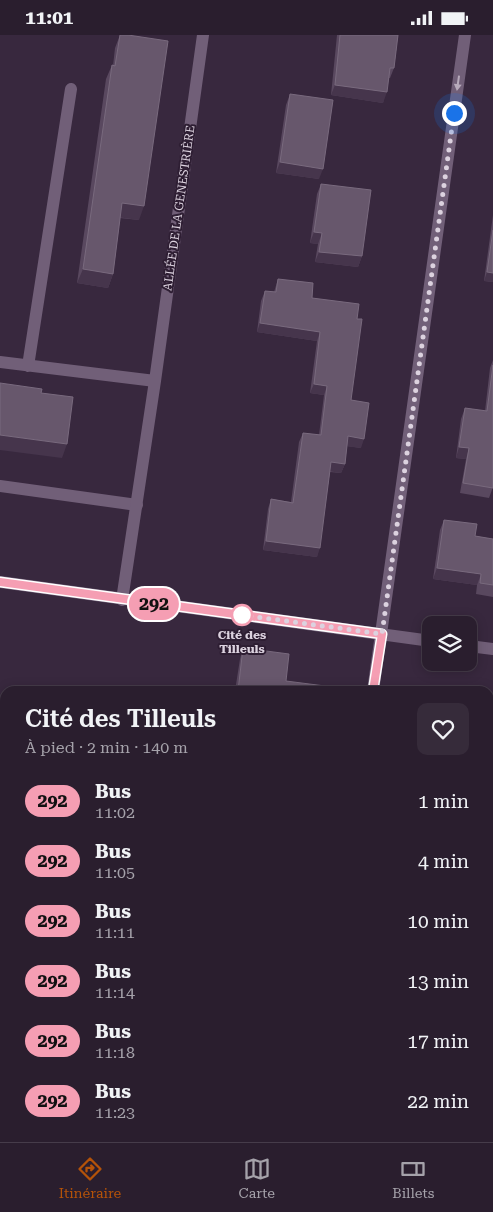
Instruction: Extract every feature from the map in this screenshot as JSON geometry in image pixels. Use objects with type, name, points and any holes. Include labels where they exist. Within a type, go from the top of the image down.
[{"type":"street","name":"ALLÉE DE LA GENESTRIÈRE","points":[[122,600],[156,381],[203,35]]},
{"type":"street","points":[[374,686],[465,35]]},
{"type":"street","points":[[28,366],[71,89]]},
{"type":"street","points":[[0,362],[156,381]]},
{"type":"street","points":[[0,486],[137,505]]},
{"type":"street","points":[[0,582],[422,640]]},
{"type":"street","points":[[477,647],[493,649]]},
{"type":"building","points":[[120,35],[168,41],[144,206],[122,203],[113,274],[83,269],[112,65],[115,66]]},
{"type":"building","points":[[340,35],[398,35],[394,68],[390,68],[387,92],[335,85]]},
{"type":"building","points":[[290,94],[333,100],[323,169],[280,162]]},
{"type":"building","points":[[321,184],[371,190],[362,256],[319,252],[322,233],[314,232]]},
{"type":"building","points":[[493,230],[493,273],[487,272]]},
{"type":"building","points":[[278,279],[313,283],[312,298],[359,304],[357,319],[362,319],[351,400],[369,403],[364,439],[348,436],[345,464],[331,462],[320,548],[266,541],[271,499],[293,503],[303,433],[321,435],[327,386],[314,384],[320,332],[260,323],[265,291],[276,292]]},
{"type":"building","points":[[493,365],[493,488],[463,483],[469,448],[459,447],[465,408],[487,411]]},
{"type":"building","points":[[0,383],[42,389],[41,393],[73,397],[67,444],[0,435]]},
{"type":"building","points":[[444,520],[477,524],[475,536],[493,539],[493,585],[480,583],[481,574],[437,568]]},
{"type":"building","points":[[243,648],[289,654],[286,681],[325,686],[239,686]]},
{"type":"bus line","name":"292","points":[[0,582],[382,634],[374,686]]},
{"type":"place","name":"Cité des Tilleuls","points":[[242,615]]},
{"type":"route","points":[[242,615],[240,615],[382,634],[454,113]]}]
